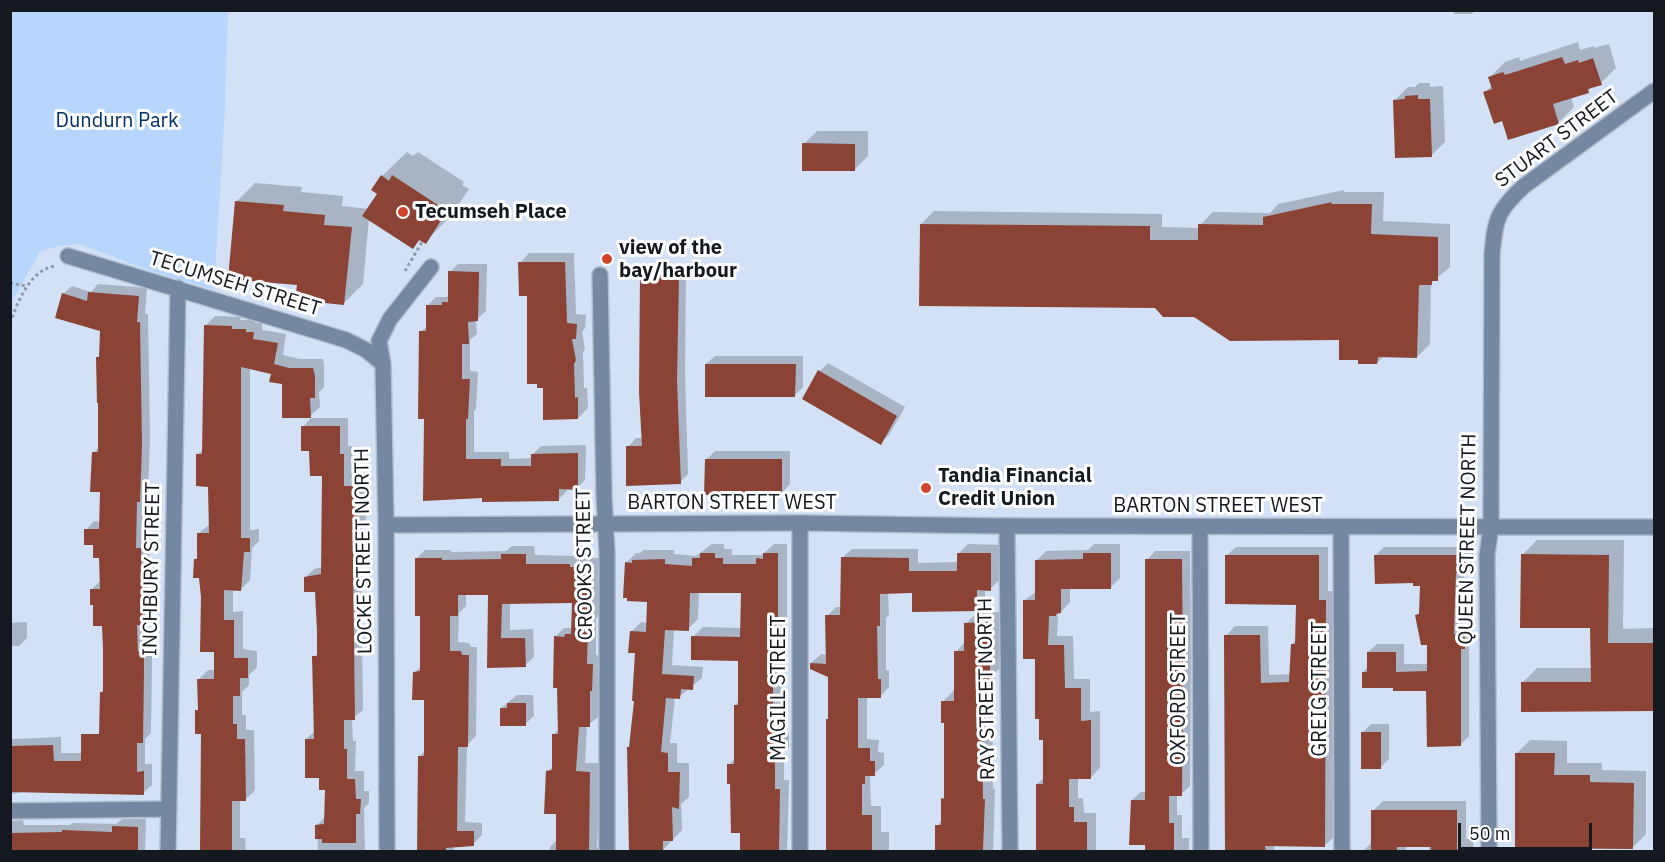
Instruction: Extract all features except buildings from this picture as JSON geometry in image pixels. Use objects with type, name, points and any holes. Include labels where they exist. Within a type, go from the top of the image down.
[{"type":"street","name":"STUART STREET","points":[[1495,227],[1505,204],[1524,186],[1654,91]]},
{"type":"street","name":"QUEEN STREET NORTH","points":[[1489,852],[1487,555],[1491,526],[1492,255],[1495,227]]},
{"type":"street","name":"TECUMSEH STREET","points":[[65,261],[177,288],[346,340],[366,350],[383,364]]},
{"type":"street","name":"LOCKE STREET NORTH","points":[[387,852],[386,525],[383,364],[379,341],[390,319],[431,267]]},
{"type":"street","name":"CROOKS STREET","points":[[600,275],[606,524],[608,852]]},
{"type":"street","name":"INCHBURY STREET","points":[[168,852],[177,288]]},
{"type":"street","name":"MAGILL STREET","points":[[800,524],[800,852]]},
{"type":"street","name":"BARTON STREET WEST","points":[[386,525],[1654,527]]},
{"type":"street","name":"RAY STREET NORTH","points":[[1007,526],[1010,852]]},
{"type":"street","name":"OXFORD STREET","points":[[1200,527],[1201,852]]},
{"type":"street","name":"GREIG STREET","points":[[1341,527],[1342,852]]},
{"type":"street","points":[[10,811],[169,809]]},
{"type":"path","points":[[405,271],[423,242]]},
{"type":"path","points":[[10,323],[35,275],[65,261]]},
{"type":"path","points":[[10,283],[27,287]]},
{"type":"path","points":[[10,398],[10,410]]},
{"type":"green space","name":"Dundurn Park","points":[[11,10],[228,11],[225,107],[214,290],[148,270],[80,244],[58,246],[40,252],[13,300],[11,311]]},
{"type":"place","name":"Tecumseh Place","points":[[403,212]]},
{"type":"place","name":"view of the bay/harbour","points":[[607,259]]},
{"type":"place","name":"Tandia Financial Credit Union","points":[[926,488]]}]
